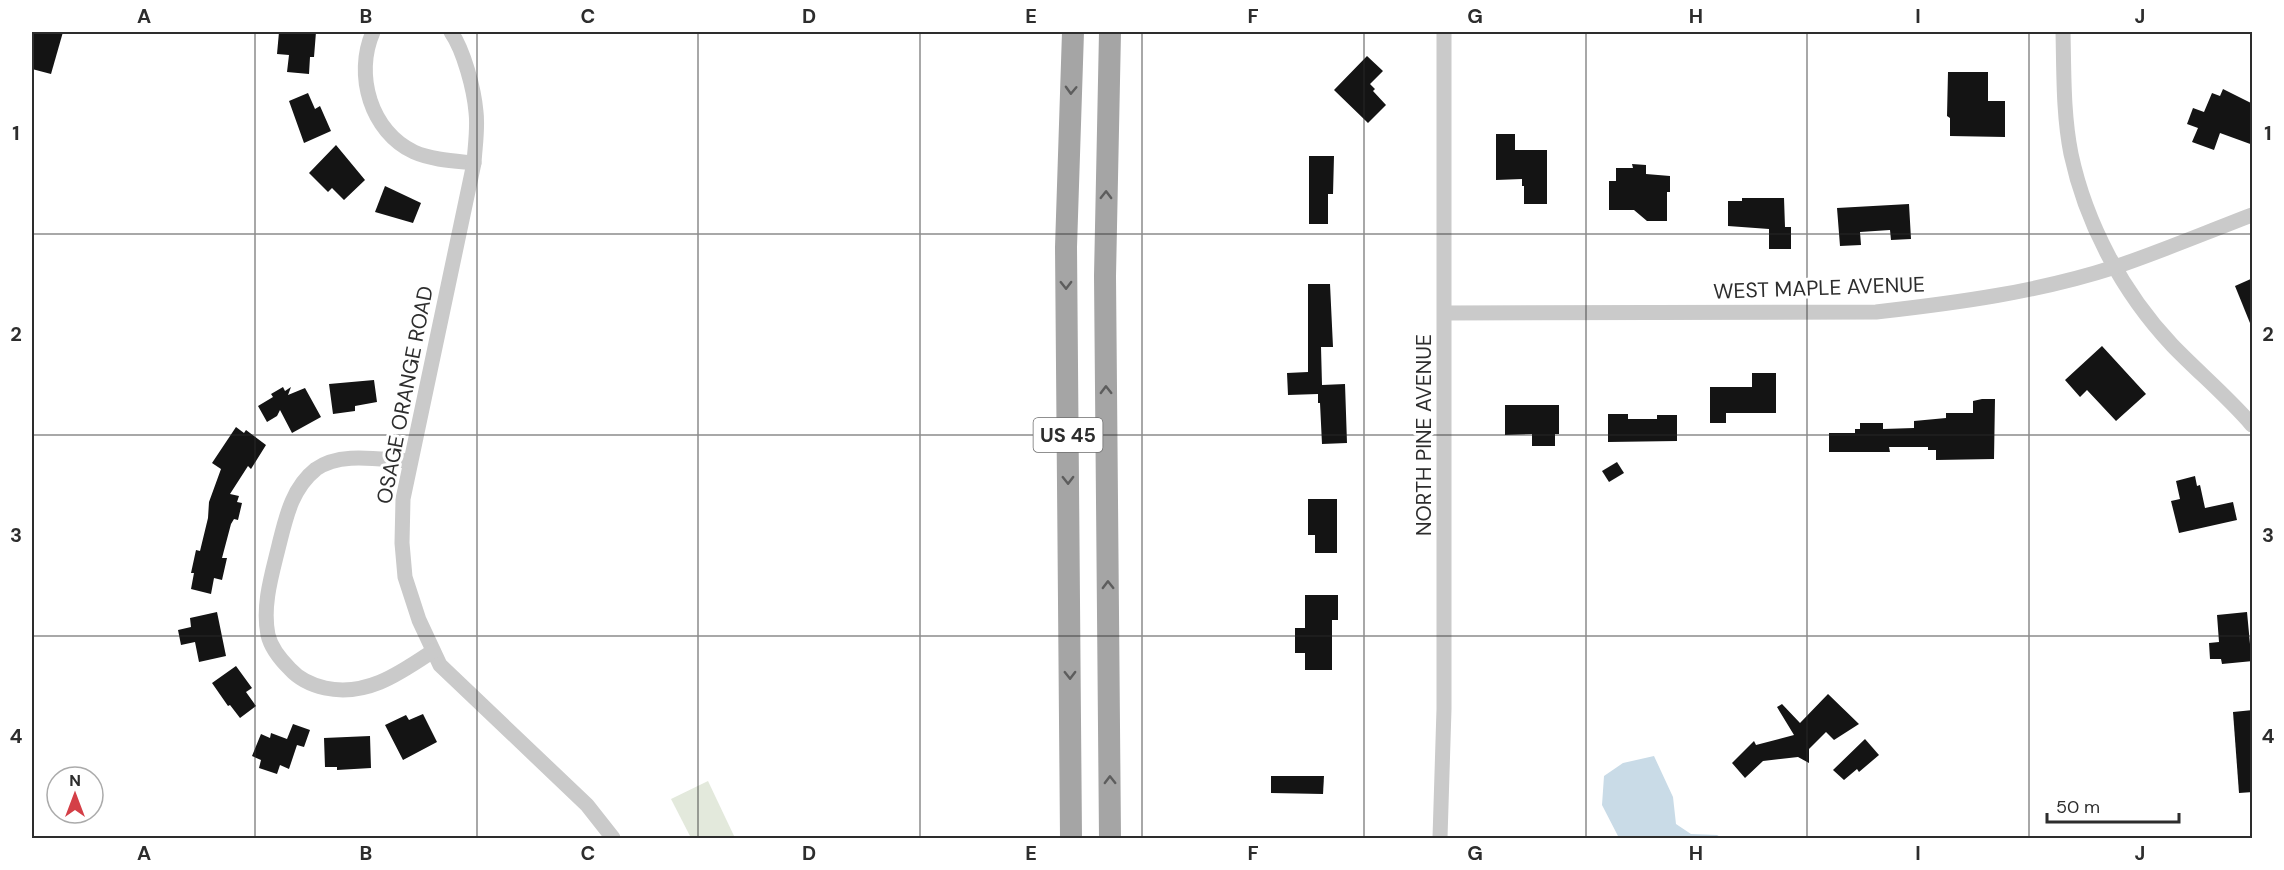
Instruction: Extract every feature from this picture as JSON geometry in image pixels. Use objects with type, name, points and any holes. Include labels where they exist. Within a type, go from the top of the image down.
[{"type":"main road","name":"US 45","points":[[1071,838],[1066,247],[1073,32]]},
{"type":"main road","name":"US 45","points":[[1110,32],[1105,276],[1110,838]]},
{"type":"street","points":[[372,32],[365,66],[369,101],[380,123],[395,140],[416,153],[474,163]]},
{"type":"street","name":"OSAGE ORANGE ROAD","points":[[452,32],[468,74],[476,111],[474,163],[403,499],[402,543],[405,577],[419,620],[440,665],[587,805],[613,838]]},
{"type":"street","name":"NORTH PINE AVENUE","points":[[1440,838],[1444,709],[1444,32]]},
{"type":"street","points":[[2063,32],[2064,100],[2071,155],[2104,250],[2134,298],[2172,345],[2208,378],[2253,425]]},
{"type":"street","name":"WEST MAPLE AVENUE","points":[[1445,313],[1876,312],[1945,304],[2036,288],[2114,267],[2253,215]]},
{"type":"street","points":[[410,461],[361,458],[335,461],[317,468],[303,482],[290,504],[273,568],[266,604],[268,636],[280,659],[295,675],[315,686],[339,690],[364,688],[390,678],[434,651]]},
{"type":"shaded area","points":[[708,781],[735,838],[691,838],[671,799]]},
{"type":"water","points":[[1654,756],[1673,797],[1676,824],[1691,834],[1717,835],[1722,838],[1619,838],[1602,805],[1604,776],[1623,763]]},
{"type":"building","points":[[32,32],[63,32],[51,74],[32,69]]},
{"type":"building","points":[[279,32],[316,32],[314,57],[310,57],[309,74],[287,72],[289,55],[277,54]]},
{"type":"building","points":[[1367,56],[1383,71],[1370,84],[1375,89],[1373,91],[1386,105],[1368,123],[1334,90]]},
{"type":"building","points":[[1948,72],[1988,72],[1988,101],[2005,101],[2005,137],[1950,136],[1950,118],[1947,116]]},
{"type":"building","points":[[2223,89],[2253,104],[2253,145],[2220,133],[2214,150],[2192,142],[2198,128],[2187,124],[2193,108],[2204,112],[2212,93],[2220,96]]},
{"type":"building","points":[[308,93],[315,109],[320,106],[331,131],[304,143],[289,101]]},
{"type":"building","points":[[1496,134],[1515,134],[1515,150],[1547,150],[1547,204],[1524,204],[1522,179],[1496,180]]},
{"type":"building","points":[[336,145],[365,180],[344,200],[332,188],[328,192],[309,173]]},
{"type":"building","points":[[1309,156],[1334,156],[1333,194],[1328,194],[1328,224],[1309,224]]},
{"type":"building","points":[[1632,164],[1646,165],[1646,174],[1670,176],[1670,192],[1667,192],[1667,221],[1647,221],[1634,210],[1609,210],[1609,181],[1616,181],[1616,168],[1633,168]]},
{"type":"building","points":[[385,186],[421,203],[413,223],[375,212]]},
{"type":"building","points":[[1742,198],[1784,198],[1785,227],[1791,227],[1791,249],[1769,249],[1769,229],[1728,226],[1728,201],[1742,201]]},
{"type":"building","points":[[1909,204],[1911,239],[1891,240],[1890,230],[1860,232],[1861,245],[1840,246],[1837,208]]},
{"type":"building","points":[[2253,278],[2253,328],[2252,328],[2235,286]]},
{"type":"building","points":[[1308,284],[1330,284],[1333,347],[1321,347],[1322,385],[1345,384],[1347,443],[1322,444],[1318,394],[1288,395],[1287,373],[1308,372]]},
{"type":"building","points":[[2102,346],[2146,394],[2116,421],[2087,390],[2080,397],[2065,380]]},
{"type":"building","points":[[1752,373],[1776,373],[1776,413],[1726,413],[1726,423],[1710,423],[1710,387],[1752,387]]},
{"type":"building","points":[[374,380],[377,402],[355,406],[355,411],[333,414],[329,384]]},
{"type":"building","points":[[283,387],[285,391],[291,387],[288,395],[305,388],[321,417],[292,433],[280,410],[277,416],[267,422],[258,406],[273,397],[271,394]]},
{"type":"building","points":[[1995,399],[1994,459],[1936,460],[1936,450],[1928,450],[1928,447],[1889,447],[1890,452],[1829,452],[1829,433],[1855,433],[1855,429],[1860,429],[1860,423],[1883,423],[1883,429],[1914,428],[1914,421],[1946,418],[1946,413],[1973,413],[1973,401]]},
{"type":"building","points":[[1505,405],[1559,405],[1559,434],[1555,434],[1555,446],[1532,446],[1532,434],[1505,435]]},
{"type":"building","points":[[1608,414],[1628,414],[1628,419],[1657,419],[1657,415],[1677,415],[1677,441],[1608,442]]},
{"type":"building","points":[[236,427],[244,433],[246,430],[266,445],[251,469],[248,466],[230,494],[239,496],[237,502],[242,503],[238,520],[234,519],[231,524],[222,558],[227,558],[222,580],[214,578],[211,594],[191,589],[194,573],[191,573],[196,550],[200,551],[208,518],[209,502],[221,469],[212,463]]},
{"type":"building","points":[[1617,462],[1624,473],[1609,482],[1602,471]]},
{"type":"building","points":[[2195,476],[2197,486],[2200,485],[2205,508],[2233,502],[2237,520],[2179,533],[2171,501],[2180,499],[2176,481]]},
{"type":"building","points":[[1308,499],[1337,499],[1337,553],[1315,553],[1315,535],[1308,535]]},
{"type":"building","points":[[1305,595],[1338,595],[1338,620],[1332,620],[1332,670],[1305,670],[1305,653],[1295,653],[1295,628],[1305,628]]},
{"type":"building","points":[[217,612],[226,656],[199,662],[195,642],[181,645],[178,630],[191,627],[190,618]]},
{"type":"building","points":[[2247,612],[2250,644],[2253,644],[2253,661],[2222,664],[2221,659],[2210,659],[2209,643],[2219,642],[2217,615]]},
{"type":"building","points":[[236,666],[252,688],[246,692],[256,706],[240,718],[230,705],[228,706],[212,683]]},
{"type":"building","points":[[1828,694],[1859,724],[1834,740],[1826,732],[1809,749],[1809,763],[1798,757],[1763,761],[1745,778],[1732,763],[1754,741],[1756,745],[1794,735],[1777,707],[1782,704],[1800,723]]},
{"type":"building","points":[[2253,710],[2253,792],[2239,793],[2233,712]]},
{"type":"building","points":[[423,714],[437,742],[403,760],[385,725],[406,715],[409,720]]},
{"type":"building","points":[[293,724],[310,730],[304,747],[297,745],[289,769],[280,765],[277,774],[259,768],[261,760],[252,756],[261,734],[270,738],[271,733],[287,739]]},
{"type":"building","points":[[370,736],[371,768],[337,770],[337,767],[325,767],[324,738]]},
{"type":"building","points":[[1865,739],[1879,755],[1859,772],[1857,769],[1844,780],[1833,770]]},
{"type":"building","points":[[1271,776],[1324,776],[1323,794],[1271,793]]}]
